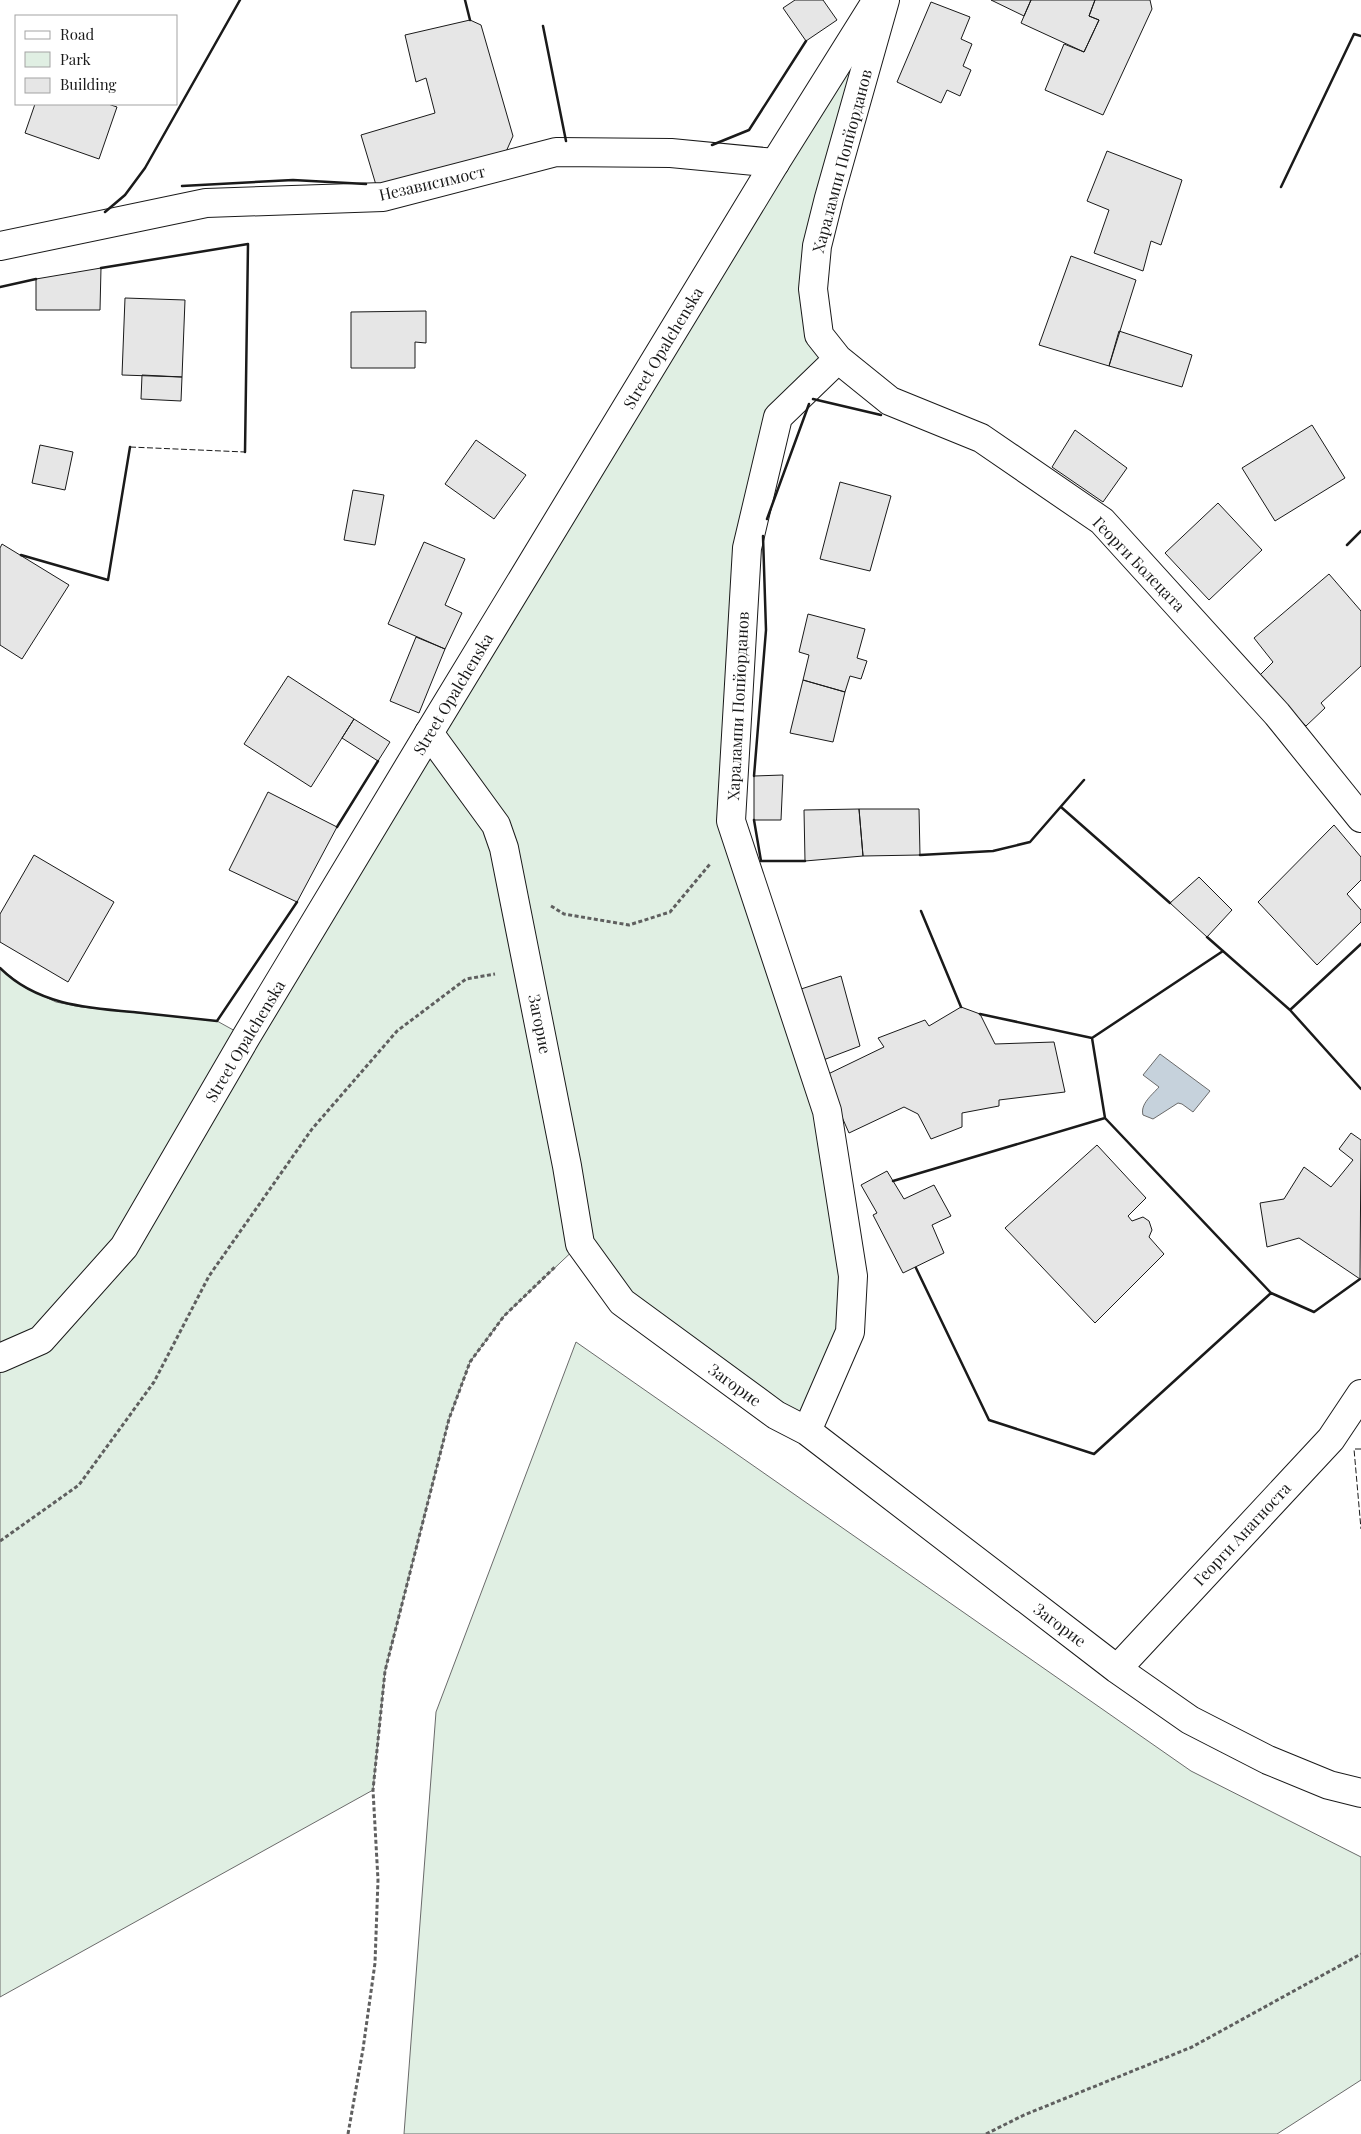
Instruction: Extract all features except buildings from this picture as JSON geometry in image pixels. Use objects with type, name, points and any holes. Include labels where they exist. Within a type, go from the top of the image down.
[{"type":"street","name":"Street Opalchenska","points":[[0,1358],[41,1340],[124,1247],[242,1045],[429,733],[775,163],[877,0]]},
{"type":"street","name":"Харалампи Попйорданов","points":[[807,1431],[850,1332],[853,1276],[827,1111],[731,822],[747,548],[778,418],[838,359],[819,335],[813,288],[817,246],[885,0]]},
{"type":"street","name":"Независимост","points":[[0,246],[206,203],[383,197],[556,152],[671,153],[775,163]]},
{"type":"street","name":"Георги Болецата","points":[[838,359],[890,401],[981,438],[1102,521],[1277,714],[1361,818]]},
{"type":"street","name":"Загорие","points":[[429,733],[496,825],[504,848],[530,967],[568,1166],[580,1244],[622,1302],[776,1415],[807,1431],[1117,1669],[1190,1720],[1268,1760],[1330,1785],[1361,1793]]},
{"type":"street","name":"Георги Анагноста","points":[[1117,1669],[1331,1439],[1361,1394]]},
{"type":"path","points":[[549,904],[564,914],[629,926],[670,912],[711,862],[745,862]]},
{"type":"path","points":[[0,1541],[78,1485],[154,1382],[209,1276],[312,1129],[397,1031],[466,979],[530,967]]},
{"type":"path","points":[[348,2134],[375,1964],[378,1880],[373,1790],[385,1671],[449,1419],[470,1362],[504,1316],[580,1244]]},
{"type":"path","points":[[986,2134],[1024,2114],[1192,2046],[1361,1954]]},
{"type":"green space","points":[[877,0],[813,289],[838,359],[778,418],[747,548],[731,821],[827,1111],[853,1276],[807,1431],[622,1302],[580,1244],[504,1316],[470,1362],[449,1419],[385,1671],[373,1790],[0,1997],[0,968],[24,987],[56,1002],[81,1007],[217,1021],[246,1037]]},
{"type":"green space","points":[[576,1342],[1191,1771],[1361,1857],[1361,2080],[1277,2134],[404,2134],[436,1712]]},
{"type":"shaded area","points":[[1160,1054],[1210,1091],[1193,1112],[1178,1103],[1153,1119],[1143,1115],[1145,1103],[1159,1087],[1143,1075]]},
{"type":"fence","points":[[130,447],[245,452]]},
{"type":"fence","points":[[1361,1449],[1354,1449],[1361,1529]]},
{"type":"wall","points":[[105,212],[125,195],[145,168],[240,0]]},
{"type":"wall","points":[[465,0],[470,20]]},
{"type":"wall","points":[[543,26],[566,141]]},
{"type":"wall","points":[[1281,187],[1354,34],[1361,36]]},
{"type":"wall","points":[[712,145],[749,130],[806,41]]},
{"type":"wall","points":[[182,186],[293,180],[366,184]]},
{"type":"wall","points":[[101,268],[248,244],[245,452]]},
{"type":"wall","points":[[0,287],[36,279]]},
{"type":"wall","points":[[813,399],[881,415]]},
{"type":"wall","points":[[767,519],[809,404]]},
{"type":"wall","points":[[21,555],[108,580],[130,447]]},
{"type":"wall","points":[[1347,545],[1361,531]]},
{"type":"wall","points":[[754,776],[766,630],[763,536]]},
{"type":"wall","points":[[337,827],[378,761]]},
{"type":"wall","points":[[920,855],[993,851],[1030,842],[1084,780]]},
{"type":"wall","points":[[1061,807],[1170,903]]},
{"type":"wall","points":[[754,820],[761,861],[805,861]]},
{"type":"wall","points":[[0,968],[14,980],[29,989],[45,997],[62,1002],[79,1006],[217,1021],[297,902]]},
{"type":"wall","points":[[921,911],[961,1007]]},
{"type":"wall","points":[[1207,937],[1290,1010],[1361,1089]]},
{"type":"wall","points":[[1290,1010],[1361,944]]},
{"type":"wall","points":[[980,1014],[1092,1038],[1223,951]]},
{"type":"wall","points":[[1092,1038],[1105,1118]]},
{"type":"wall","points":[[893,1181],[1105,1118],[1271,1293],[1094,1454],[989,1420],[916,1268]]},
{"type":"wall","points":[[1271,1293],[1314,1312],[1360,1279]]}]
